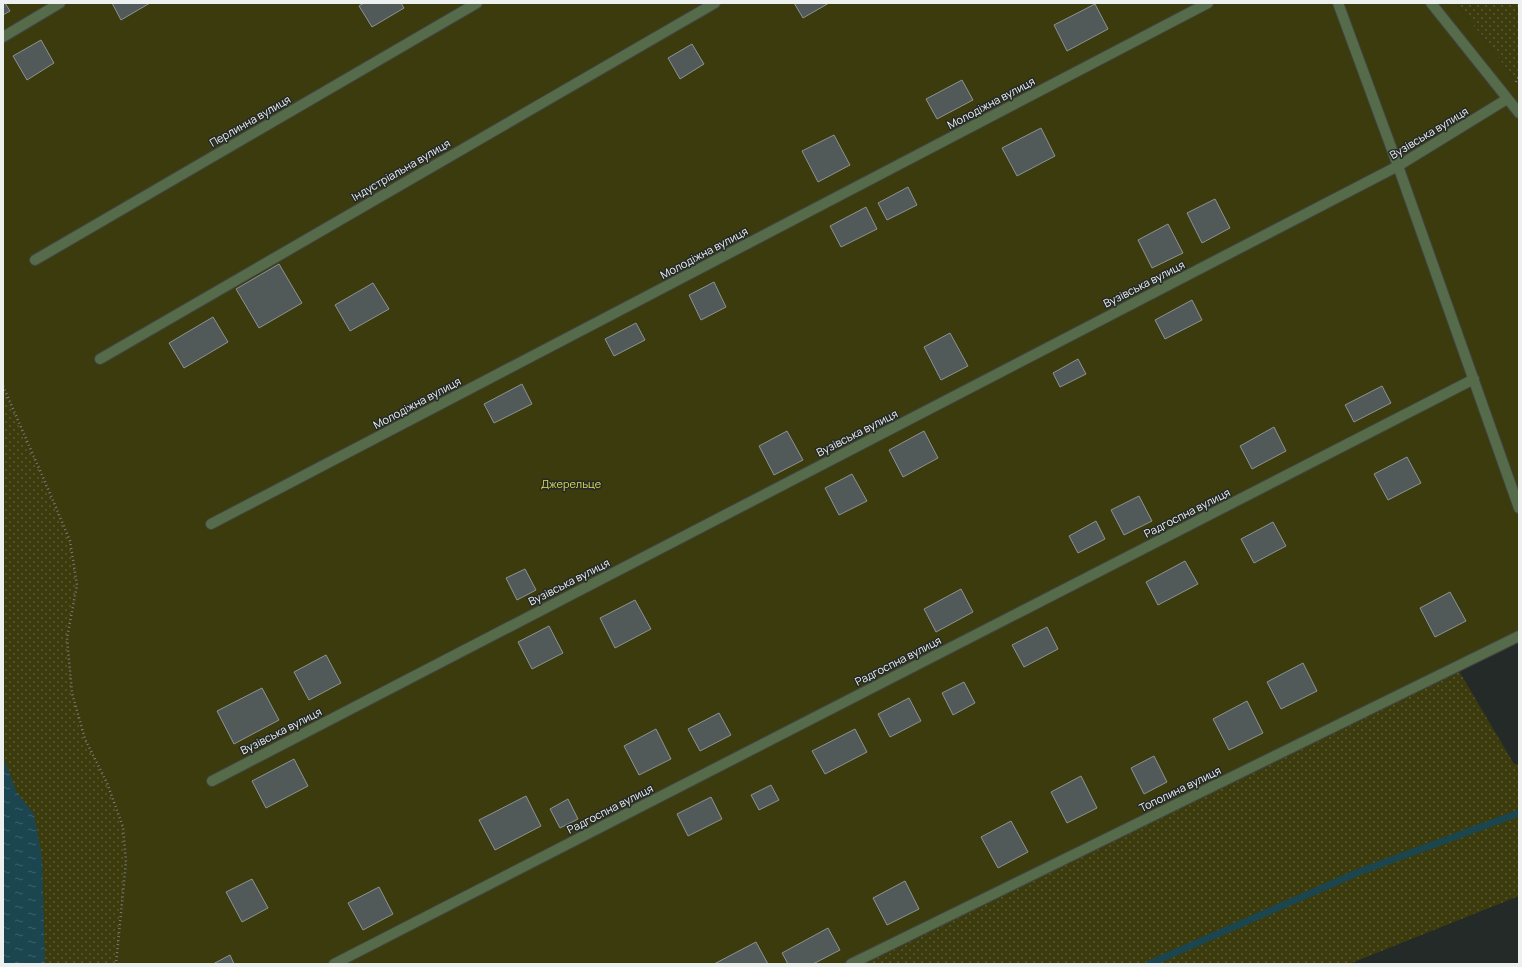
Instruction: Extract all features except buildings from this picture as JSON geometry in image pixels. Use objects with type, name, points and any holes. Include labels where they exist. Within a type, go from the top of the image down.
[{"type":"lane","points":[[3,37],[60,3]]},
{"type":"lane","name":"Перлинна вулиця","points":[[36,260],[477,3]]},
{"type":"lane","name":"Індустріальна вулиця","points":[[100,359],[715,3]]},
{"type":"lane","name":"Молодіжна вулиця","points":[[211,524],[1208,3]]},
{"type":"lane","points":[[1338,3],[1398,166],[1519,508]]},
{"type":"lane","points":[[1432,3],[1519,113]]},
{"type":"lane","name":"Вузівська вулиця","points":[[212,781],[1398,166],[1507,99]]},
{"type":"lane","name":"Радгоспна вулиця","points":[[334,964],[1474,379]]},
{"type":"lane","name":"Тополина вулиця","points":[[851,964],[1519,636]]},
{"type":"path","points":[[3,386],[70,541],[77,585],[68,638],[72,693],[85,739],[107,783],[123,826],[126,862],[116,964]]},
{"type":"green space","name":"Джерельце","points":[[3,3],[1456,3],[1519,85],[1519,636],[851,964],[116,964],[126,862],[123,827],[107,783],[85,739],[72,693],[67,638],[77,585],[70,541],[3,386]]},
{"type":"green space","points":[[1456,3],[1519,3],[1519,85]]},
{"type":"green space","points":[[3,386],[70,541],[77,585],[67,638],[107,783],[123,827],[126,862],[116,964],[3,964]]},
{"type":"green space","points":[[1456,666],[1514,764],[1519,765],[1519,896],[1349,964],[851,964]]},
{"type":"water","points":[[3,756],[17,793],[34,814],[42,857],[45,964],[3,964]]},
{"type":"waterway","points":[[1149,964],[1359,872],[1519,813]]}]
